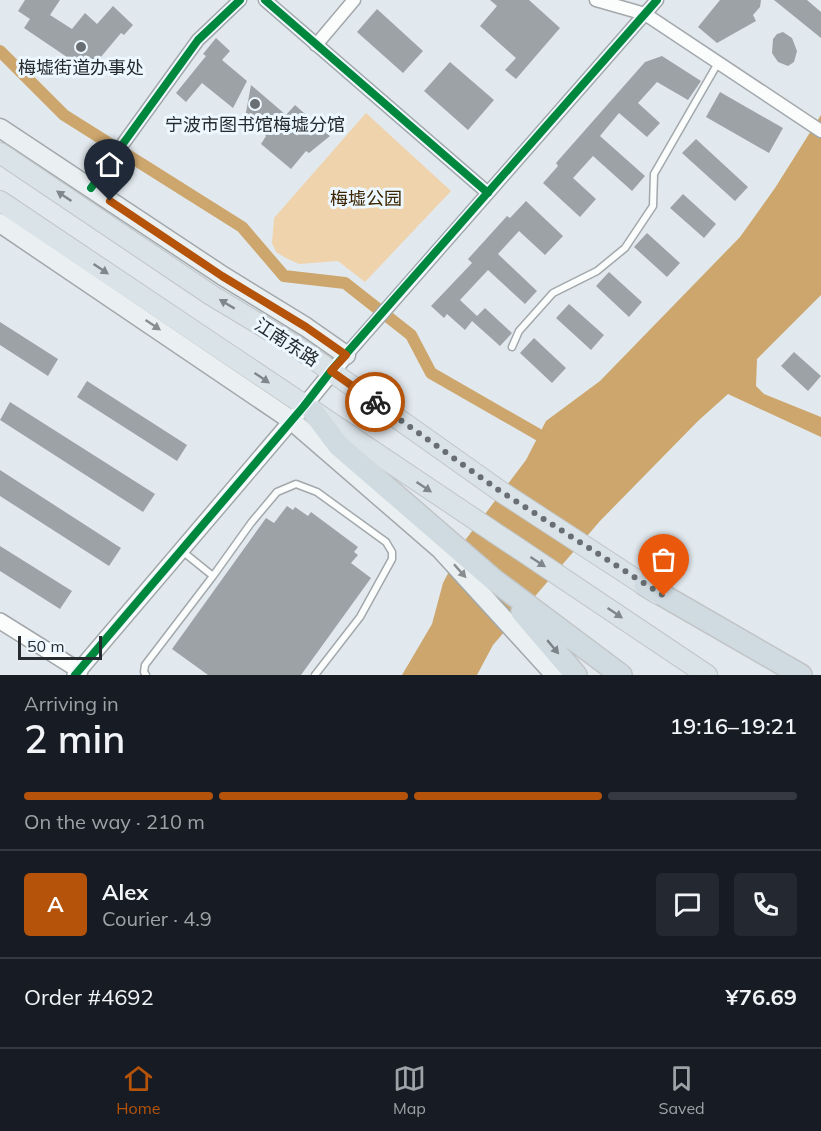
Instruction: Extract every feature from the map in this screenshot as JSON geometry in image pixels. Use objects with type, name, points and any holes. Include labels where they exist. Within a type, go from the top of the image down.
[{"type":"highway","points":[[303,413],[533,616],[621,675]]},
{"type":"highway","points":[[645,585],[801,675]]},
{"type":"highway","points":[[533,616],[576,675]]},
{"type":"main road","points":[[0,128],[222,276],[306,327],[346,355]]},
{"type":"main road","name":"江南东路","points":[[0,153],[211,295],[294,345],[500,491],[780,675]]},
{"type":"main road","points":[[0,201],[303,413],[440,549],[555,675]]},
{"type":"main road","points":[[0,223],[475,521],[707,675]]},
{"type":"street","points":[[91,189],[198,40],[240,0]]},
{"type":"street","points":[[265,0],[488,193]]},
{"type":"street","points":[[316,45],[354,0]]},
{"type":"street","points":[[596,0],[645,14],[821,131]]},
{"type":"street","points":[[0,621],[80,674],[181,551],[303,413],[331,371],[657,0]]},
{"type":"lane","points":[[512,347],[519,331],[554,293],[597,271],[626,248],[653,206],[654,174],[718,62]]},
{"type":"lane","points":[[146,675],[145,665],[251,522],[277,492],[296,484],[317,492],[386,542],[393,559],[360,617],[315,675]]},
{"type":"lane","points":[[181,551],[213,576]]},
{"type":"green space","name":"梅墟公园","points":[[366,113],[451,191],[365,282],[338,261],[299,264],[276,252],[272,243],[274,218]]},
{"type":"shaded area","points":[[821,115],[821,295],[757,359],[756,386],[764,394],[821,417],[821,437],[728,394],[698,421],[600,521],[493,645],[477,675],[402,675],[432,624],[443,583],[466,539],[526,460],[546,421],[600,381],[740,237],[775,188]]},
{"type":"building","name":"梅墟街道办事处","points":[[25,0],[60,0],[50,15],[72,29],[85,13],[97,24],[113,6],[133,25],[124,35],[121,33],[100,58],[106,62],[99,71],[96,69],[92,74],[24,28],[30,19],[18,11]]},
{"type":"building","points":[[490,0],[529,0],[560,28],[516,79],[505,70],[516,58],[480,26],[497,6]]},
{"type":"building","points":[[720,0],[761,0],[760,7],[753,15],[756,21],[717,43],[698,27]]},
{"type":"building","points":[[774,0],[807,0],[821,12],[821,38]]},
{"type":"building","points":[[377,9],[423,51],[403,73],[357,32]]},
{"type":"building","points":[[783,32],[792,38],[797,51],[794,62],[788,66],[778,62],[772,53],[773,39],[777,34]]},
{"type":"building","points":[[216,38],[230,51],[222,60],[247,81],[233,108],[202,83],[186,102],[176,93],[206,56],[203,54]]},
{"type":"building","points":[[662,56],[701,81],[688,100],[657,82],[638,103],[660,123],[647,137],[619,113],[600,136],[645,176],[632,191],[593,156],[573,178],[596,199],[580,217],[543,183],[558,166],[556,163],[645,62]]},
{"type":"building","points":[[450,62],[494,100],[468,130],[424,91]]},
{"type":"building","points":[[251,85],[286,115],[295,105],[330,136],[309,153],[306,151],[291,169],[261,144],[266,136],[245,118]]},
{"type":"building","points":[[720,92],[783,128],[769,153],[706,117]]},
{"type":"building","points":[[696,139],[748,187],[735,201],[682,153]]},
{"type":"building","points":[[683,194],[716,224],[704,238],[670,208]]},
{"type":"building","points":[[526,201],[563,236],[545,255],[519,231],[498,254],[537,291],[525,304],[488,270],[460,300],[477,316],[485,308],[512,333],[500,346],[472,321],[465,330],[447,314],[444,318],[431,306],[472,263],[468,259],[507,216],[510,218]]},
{"type":"building","points":[[647,233],[680,263],[667,277],[634,247]]},
{"type":"building","points":[[609,272],[642,302],[629,317],[596,286]]},
{"type":"building","points":[[569,304],[604,335],[591,350],[556,318]]},
{"type":"building","points":[[0,322],[58,359],[48,376],[0,345]]},
{"type":"building","points":[[534,338],[566,368],[552,383],[520,353]]},
{"type":"building","points":[[794,352],[821,376],[808,391],[781,366]]},
{"type":"building","points":[[87,381],[187,445],[177,461],[77,397]]},
{"type":"building","points":[[10,402],[155,494],[143,512],[0,420]]},
{"type":"building","points":[[0,470],[121,548],[109,566],[0,496]]},
{"type":"building","points":[[287,506],[293,510],[295,507],[308,516],[311,512],[358,547],[354,552],[358,555],[351,563],[371,578],[301,675],[208,675],[172,649],[266,518],[274,523]]},
{"type":"building","points":[[0,546],[72,591],[60,609],[0,571]]},
{"type":"waterway","points":[[0,51],[64,115],[242,227],[284,276],[345,283],[411,335],[431,373],[553,443]]},
{"type":"cycle path","points":[[91,188],[198,40],[240,0]]},
{"type":"cycle path","points":[[265,0],[488,193]]},
{"type":"cycle path","points":[[75,675],[304,406],[331,371],[657,0]]},
{"type":"way so far","points":[[375,402],[500,491],[664,596]]},
{"type":"place","name":"梅墟街道办事处","points":[[81,47]]},
{"type":"place","name":"宁波市图书馆梅墟分馆","points":[[255,104]]},
{"type":"route","points":[[110,201],[346,355],[331,371],[375,402]]}]
